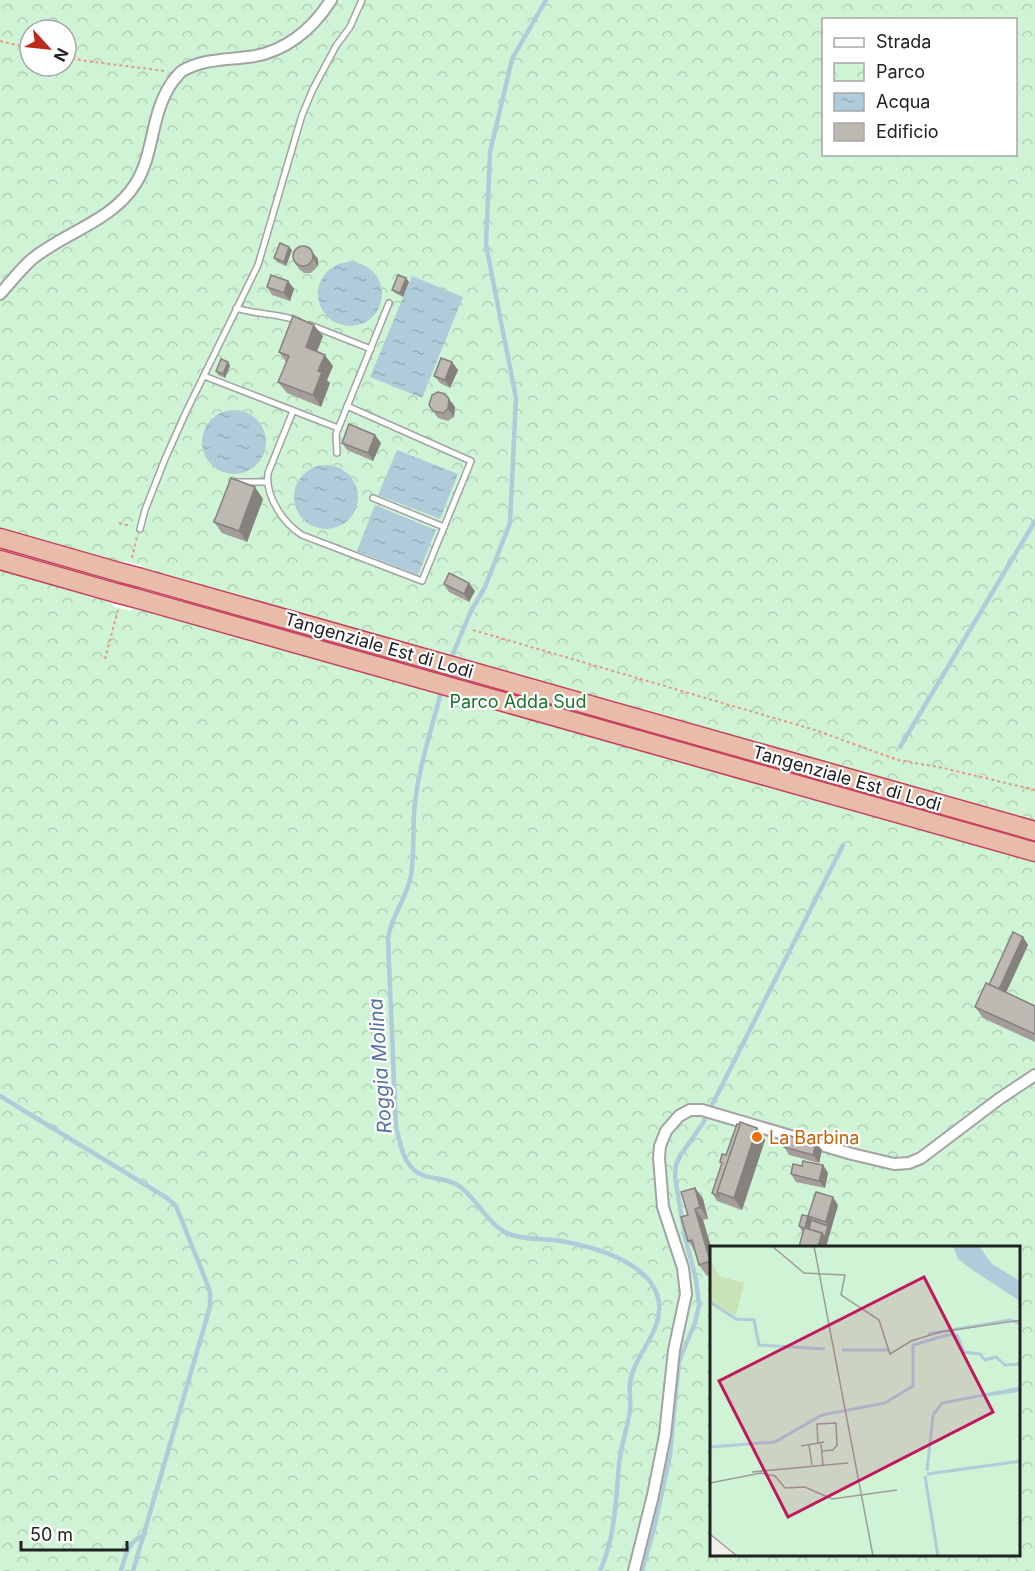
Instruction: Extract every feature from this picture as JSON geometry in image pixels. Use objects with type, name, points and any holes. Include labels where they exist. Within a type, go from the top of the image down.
[{"type":"highway","name":"Tangenziale Est di Lodi","points":[[0,538],[1035,831]]},
{"type":"highway","name":"Tangenziale Est di Lodi","points":[[0,560],[1035,852]]},
{"type":"street","points":[[0,294],[31,260],[106,214],[126,197],[141,173],[159,105],[180,72],[218,59],[268,54],[286,47],[307,30],[331,0]]},
{"type":"street","points":[[634,1571],[665,1436],[674,1350],[686,1294],[683,1268],[663,1207],[659,1158],[660,1146],[666,1131],[679,1116],[690,1110],[702,1110],[852,1154],[894,1164],[909,1163],[921,1158],[1035,1075]]},
{"type":"lane","points":[[140,529],[165,459],[258,265],[302,115],[313,89],[336,46],[350,27],[362,0]]},
{"type":"lane","points":[[337,453],[338,428],[389,303]]},
{"type":"lane","points":[[236,308],[253,313],[287,317],[370,349]]},
{"type":"lane","points":[[204,376],[338,428]]},
{"type":"lane","points":[[293,411],[268,473],[267,482],[269,491],[285,521],[302,535],[422,581],[471,461],[347,406]]},
{"type":"lane","points":[[230,489],[234,480],[267,482]]},
{"type":"lane","points":[[372,498],[444,527]]},
{"type":"path","points":[[0,41],[18,45]]},
{"type":"path","points":[[78,59],[180,72]]},
{"type":"path","points":[[473,630],[815,730],[898,760],[939,767],[1035,790]]},
{"type":"green space","name":"Parco Adda Sud","points":[[0,0],[1035,0],[1035,1571],[0,1571]]},
{"type":"water","points":[[350,262],[368,268],[376,276],[382,294],[376,312],[368,320],[350,326],[332,320],[324,312],[318,294],[324,276],[332,268]]},
{"type":"water","points":[[412,276],[463,297],[422,398],[370,377]]},
{"type":"water","points":[[234,410],[252,416],[260,424],[266,442],[260,460],[252,468],[234,474],[216,468],[208,460],[202,442],[208,424],[216,416]]},
{"type":"water","points":[[397,450],[458,474],[440,519],[378,495]]},
{"type":"water","points":[[326,465],[344,471],[352,479],[358,497],[352,515],[344,523],[326,529],[308,523],[300,515],[294,497],[300,479],[308,471]]},
{"type":"water","points":[[375,505],[436,530],[418,575],[357,551]]},
{"type":"pier","points":[[125,561],[144,566],[131,611],[112,606]]},
{"type":"building","points":[[280,243],[289,247],[284,262],[274,258]]},
{"type":"building","points":[[303,246],[310,249],[313,256],[310,263],[303,266],[296,263],[293,256],[296,249]]},
{"type":"building","points":[[271,275],[288,281],[284,293],[267,287]]},
{"type":"building","points":[[398,275],[406,278],[400,293],[392,290]]},
{"type":"building","points":[[293,316],[314,325],[306,347],[325,355],[318,371],[322,372],[313,395],[278,382],[289,356],[279,352]]},
{"type":"building","points":[[441,358],[452,362],[445,380],[434,376]]},
{"type":"building","points":[[221,359],[228,362],[223,374],[216,371]]},
{"type":"building","points":[[438,392],[445,394],[449,399],[448,409],[443,413],[433,411],[429,405],[432,395]]},
{"type":"building","points":[[349,424],[375,435],[368,453],[342,443]]},
{"type":"building","points":[[231,478],[255,487],[239,531],[214,522]]},
{"type":"building","points":[[449,573],[469,583],[464,594],[444,584]]},
{"type":"building","points":[[1013,932],[1023,937],[999,989],[989,985]]},
{"type":"building","points":[[986,983],[1035,1006],[1035,1034],[975,1007]]},
{"type":"building","points":[[740,1122],[757,1128],[734,1198],[717,1192]]},
{"type":"building","points":[[737,1124],[740,1125],[717,1192],[719,1196],[712,1193],[722,1163],[720,1162],[722,1154],[726,1155]]},
{"type":"building","points":[[787,1135],[816,1143],[813,1155],[784,1147]]},
{"type":"building","points":[[803,1161],[823,1165],[819,1181],[791,1174],[793,1164],[802,1166]]},
{"type":"building","points":[[695,1188],[700,1207],[695,1209],[710,1261],[699,1265],[692,1240],[688,1241],[681,1217],[688,1215],[681,1192]]},
{"type":"building","points":[[816,1192],[833,1197],[826,1222],[808,1216]]},
{"type":"building","points":[[802,1215],[808,1216],[805,1228],[822,1233],[818,1246],[799,1246],[804,1228],[799,1226]]},
{"type":"building","points":[[811,1220],[828,1226],[825,1237],[822,1233],[809,1229]]},
{"type":"waterway","points":[[450,661],[471,611],[485,587],[510,523],[516,398],[486,245],[490,152],[512,59],[546,0]]},
{"type":"waterway","points":[[900,747],[1035,521]]},
{"type":"waterway","name":"Roggia Molina","points":[[442,689],[417,788],[411,875],[388,940],[396,1127],[404,1155],[413,1169],[423,1175],[459,1186],[490,1220],[504,1231],[524,1238],[555,1240],[606,1253],[635,1267],[655,1289],[659,1314],[630,1383],[630,1411],[620,1457],[614,1519],[609,1545],[600,1571]]},
{"type":"waterway","points":[[642,1571],[654,1529],[670,1455],[679,1361],[695,1323],[699,1305],[696,1279],[685,1237],[675,1177],[676,1165],[703,1123],[843,845]]},
{"type":"waterway","points":[[0,1096],[167,1198],[176,1206],[210,1291],[210,1307],[133,1571]]},
{"type":"waterway","points":[[121,1571],[131,1545],[144,1535]]},
{"type":"place","name":"La Barbina","points":[[757,1137]]}]
